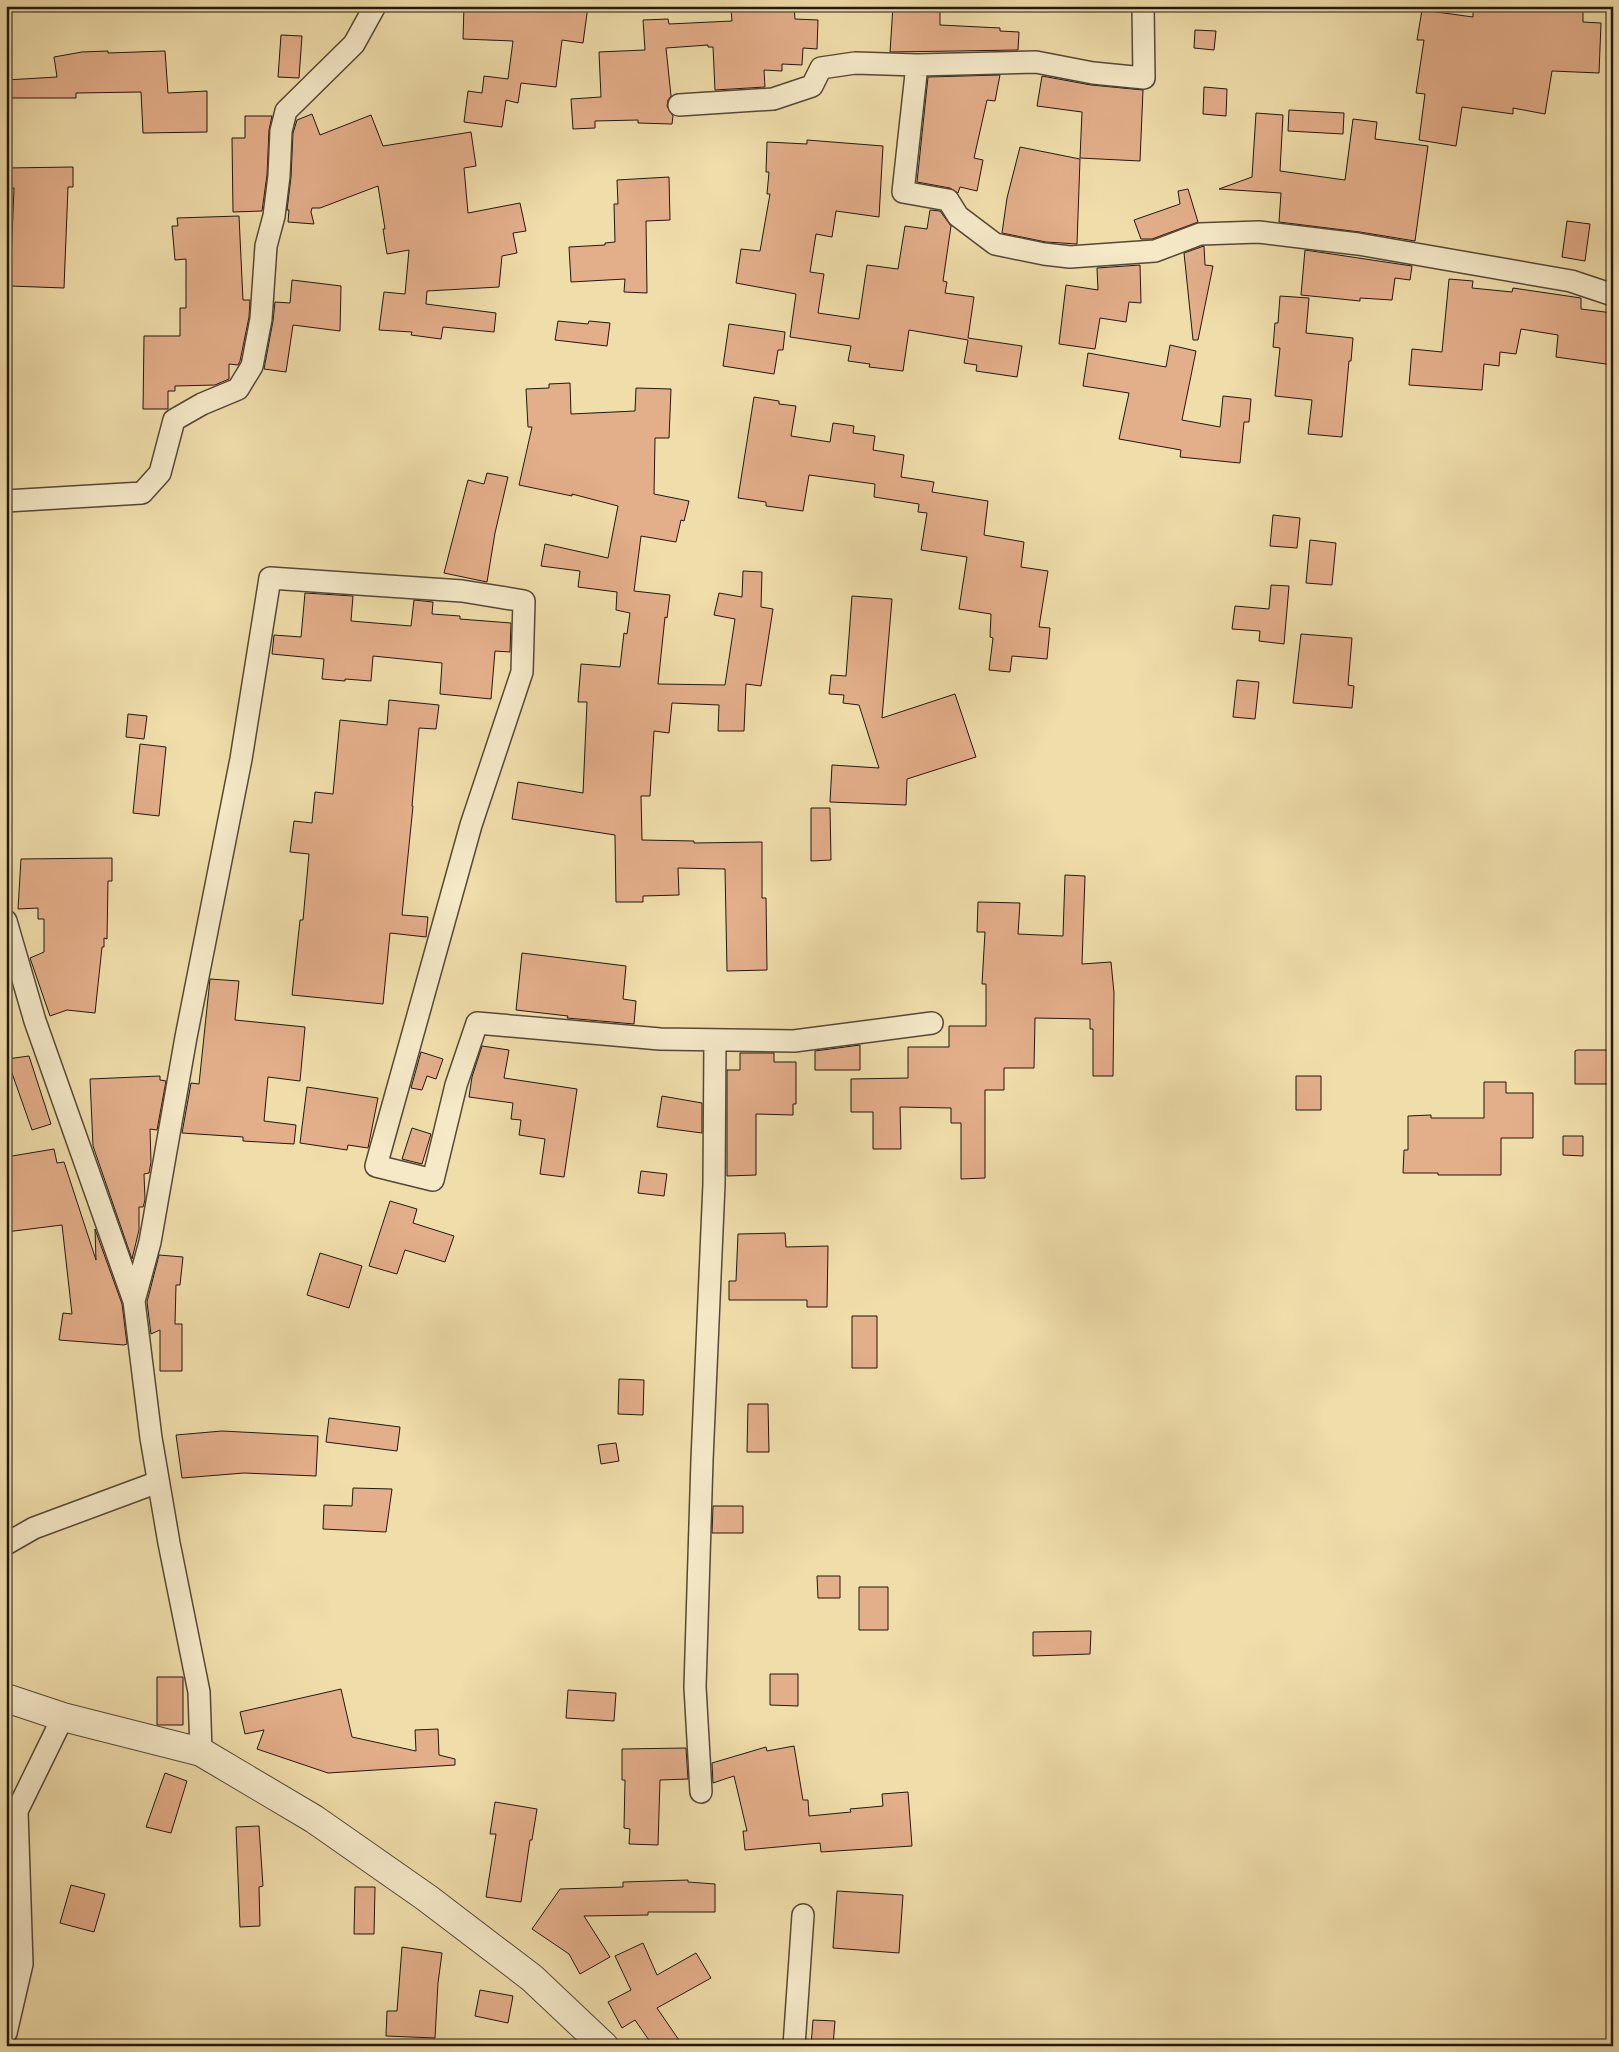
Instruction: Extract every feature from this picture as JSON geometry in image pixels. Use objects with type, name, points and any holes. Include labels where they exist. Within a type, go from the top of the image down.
[{"type":"street","points":[[6,501],[142,493],[160,473],[174,420],[202,404],[238,389],[252,366],[261,319],[266,246],[274,216],[279,176],[281,130],[286,112],[354,44],[375,6]]},
{"type":"street","points":[[679,105],[772,99],[812,86],[821,68],[855,63],[917,65],[1036,62],[1093,72],[1144,78],[1143,6]]},
{"type":"street","points":[[917,65],[903,192],[948,200],[958,216],[995,244],[1070,257],[1155,251],[1200,234],[1259,232],[1358,244],[1571,281],[1613,295]]},
{"type":"street","points":[[134,1301],[150,1242],[186,1037],[241,759],[270,578],[462,591],[524,601],[522,672],[471,825],[376,1166],[433,1180],[456,1085],[477,1023],[660,1039],[794,1041],[932,1023]]},
{"type":"street","points":[[6,921],[35,1021],[134,1301],[158,1482],[199,1692],[201,1752]]},
{"type":"street","points":[[701,1792],[696,1687],[702,1460],[714,1184],[715,1040]]},
{"type":"street","points":[[6,1544],[34,1528],[158,1482]]},
{"type":"street","points":[[6,1698],[63,1717],[201,1752],[314,1820],[428,1898],[532,1978],[604,2046]]},
{"type":"street","points":[[6,2033],[22,1964],[17,1811],[63,1717]]},
{"type":"street","points":[[794,2046],[803,1915]]},
{"type":"building","points":[[464,6],[588,6],[583,43],[562,40],[556,87],[521,83],[518,103],[506,100],[502,127],[464,122],[468,91],[482,93],[484,76],[508,79],[513,41],[463,39]]},
{"type":"building","points":[[749,6],[794,6],[795,19],[818,20],[817,49],[803,48],[802,65],[782,64],[782,71],[764,70],[765,87],[715,90],[713,47],[708,47],[708,45],[666,48],[671,96],[667,106],[673,116],[672,124],[638,123],[638,120],[595,121],[595,128],[573,129],[571,99],[601,97],[599,52],[645,50],[643,20],[668,19],[669,24],[732,21],[731,10],[750,9]]},
{"type":"building","points":[[893,6],[940,6],[940,25],[1000,28],[1000,31],[1019,32],[1018,50],[890,52]]},
{"type":"building","points":[[1473,6],[1583,6],[1583,22],[1601,23],[1599,73],[1552,71],[1545,114],[1513,108],[1513,114],[1462,107],[1456,146],[1419,140],[1425,94],[1416,93],[1424,40],[1417,40],[1422,10],[1473,17]]},
{"type":"building","points":[[1195,30],[1216,31],[1214,50],[1194,48]]},
{"type":"building","points":[[281,35],[302,36],[299,78],[278,77]]},
{"type":"building","points":[[108,51],[108,53],[165,51],[168,93],[207,91],[207,132],[143,133],[141,92],[76,93],[76,98],[6,98],[6,80],[57,77],[54,57],[82,52]]},
{"type":"building","points":[[1000,75],[995,101],[987,100],[974,158],[983,160],[977,191],[960,187],[958,193],[950,188],[917,182],[928,77]]},
{"type":"building","points":[[1042,76],[1091,85],[1143,90],[1140,161],[1080,158],[1082,112],[1037,106]]},
{"type":"building","points":[[1204,87],[1227,89],[1226,116],[1203,114]]},
{"type":"building","points":[[1289,110],[1344,113],[1343,134],[1288,131]]},
{"type":"building","points":[[1256,113],[1283,115],[1280,171],[1345,180],[1353,119],[1377,122],[1375,139],[1428,146],[1415,241],[1279,222],[1281,193],[1219,189],[1252,177]]},
{"type":"building","points":[[312,114],[320,135],[371,115],[383,146],[471,132],[476,166],[464,168],[468,213],[520,203],[526,231],[513,233],[517,253],[502,256],[499,287],[427,291],[426,304],[496,313],[494,332],[443,327],[441,339],[411,335],[412,332],[379,330],[384,292],[405,294],[409,250],[387,254],[378,186],[320,208],[312,208],[314,224],[288,222],[289,210],[287,210],[293,133],[297,120]]},
{"type":"building","points":[[245,116],[272,116],[269,130],[267,175],[262,211],[233,212],[232,138],[245,138]]},
{"type":"building","points":[[807,140],[883,146],[879,217],[836,211],[832,237],[816,234],[810,272],[824,274],[818,313],[859,319],[867,265],[898,269],[905,226],[927,229],[930,210],[940,211],[951,226],[943,281],[947,282],[945,293],[974,297],[968,338],[1022,346],[1017,377],[976,371],[977,365],[964,363],[968,340],[909,330],[903,371],[869,367],[870,364],[848,361],[851,346],[790,337],[796,294],[736,283],[741,249],[760,251],[770,194],[767,194],[769,172],[766,172],[767,142],[807,144]]},
{"type":"building","points":[[1020,147],[1080,159],[1077,244],[1046,242],[1002,233],[1007,198]]},
{"type":"building","points":[[73,167],[73,187],[68,187],[64,288],[10,286],[14,188],[6,189],[6,168]]},
{"type":"building","points":[[669,177],[670,220],[646,221],[647,293],[624,292],[625,279],[571,282],[569,247],[605,245],[605,243],[615,242],[614,204],[618,204],[617,180]]},
{"type":"building","points":[[1188,189],[1198,222],[1152,239],[1141,239],[1134,220],[1180,204],[1178,191]]},
{"type":"building","points":[[239,216],[243,300],[250,300],[249,317],[240,361],[238,365],[229,364],[229,379],[215,385],[175,386],[175,391],[168,391],[168,409],[143,409],[144,336],[180,336],[180,308],[186,308],[186,259],[175,260],[172,226],[178,226],[177,218]]},
{"type":"building","points":[[1567,221],[1590,224],[1585,261],[1562,257]]},
{"type":"building","points":[[1204,246],[1205,265],[1213,266],[1198,340],[1193,340],[1184,253]]},
{"type":"building","points":[[1305,250],[1412,266],[1410,280],[1395,278],[1392,300],[1360,298],[1360,301],[1301,295]]},
{"type":"building","points":[[1140,265],[1141,303],[1129,302],[1126,322],[1100,318],[1095,349],[1059,344],[1066,285],[1098,290],[1097,268]]},
{"type":"building","points":[[1449,279],[1473,281],[1472,288],[1512,292],[1513,288],[1581,298],[1581,309],[1613,313],[1613,365],[1556,357],[1558,335],[1521,329],[1516,354],[1500,352],[1499,366],[1484,364],[1482,390],[1409,385],[1412,349],[1442,352]]},
{"type":"building","points":[[292,280],[341,286],[340,331],[293,325],[286,372],[264,369],[275,302],[290,303]]},
{"type":"building","points":[[1280,296],[1309,298],[1306,333],[1353,338],[1342,437],[1308,434],[1312,400],[1275,396],[1280,348],[1273,347],[1275,323],[1278,323]]},
{"type":"building","points":[[558,321],[588,324],[589,321],[610,323],[607,346],[555,340]]},
{"type":"building","points":[[729,324],[785,332],[783,350],[778,350],[774,374],[723,366]]},
{"type":"building","points":[[1170,345],[1196,351],[1182,420],[1220,427],[1223,396],[1251,399],[1249,422],[1244,422],[1240,463],[1180,457],[1181,450],[1119,439],[1129,393],[1083,386],[1088,353],[1166,367]]},
{"type":"building","points":[[570,383],[571,414],[635,411],[636,388],[671,389],[669,438],[655,438],[654,494],[689,501],[684,521],[681,520],[676,542],[641,536],[634,591],[670,595],[667,618],[665,617],[658,684],[725,685],[735,619],[714,615],[719,593],[742,597],[743,571],[762,572],[761,607],[773,609],[761,686],[746,684],[744,731],[718,731],[719,705],[672,703],[669,733],[654,731],[650,796],[641,796],[642,840],[694,841],[694,843],[762,842],[762,898],[766,898],[767,970],[727,971],[725,869],[678,868],[679,895],[643,896],[643,902],[616,902],[615,835],[512,819],[518,782],[583,793],[587,702],[578,702],[581,664],[620,667],[624,633],[627,634],[630,613],[616,610],[617,592],[578,587],[580,571],[541,566],[545,544],[608,558],[618,506],[572,494],[572,496],[519,485],[532,427],[528,427],[526,389],[549,388],[549,384]]},
{"type":"building","points":[[754,397],[779,401],[779,404],[796,406],[791,436],[830,442],[833,423],[854,426],[853,433],[875,436],[873,450],[904,455],[901,477],[934,482],[932,492],[988,501],[984,535],[1024,542],[1021,567],[1048,571],[1039,627],[1050,628],[1047,659],[1012,656],[1010,672],[989,670],[993,638],[990,637],[991,614],[959,609],[967,557],[921,550],[927,513],[918,512],[919,504],[874,497],[875,484],[809,475],[803,511],[766,506],[766,502],[738,498]]},
{"type":"building","points":[[487,473],[508,477],[495,533],[487,582],[444,573],[468,480],[484,484]]},
{"type":"building","points":[[1273,515],[1300,518],[1297,548],[1270,546]]},
{"type":"building","points":[[1310,540],[1336,543],[1332,585],[1306,583]]},
{"type":"building","points":[[1271,585],[1289,586],[1284,644],[1259,641],[1260,631],[1232,629],[1235,606],[1269,609]]},
{"type":"building","points":[[305,593],[353,596],[351,621],[411,626],[414,600],[433,602],[432,614],[460,616],[460,619],[511,623],[510,652],[495,651],[491,699],[440,694],[442,663],[373,656],[371,681],[345,679],[345,681],[322,679],[324,659],[272,654],[274,635],[301,637]]},
{"type":"building","points":[[852,596],[892,599],[882,718],[955,694],[976,757],[907,779],[906,805],[830,802],[832,765],[879,768],[859,705],[843,703],[844,695],[829,694],[831,675],[846,676]]},
{"type":"building","points":[[1301,634],[1352,638],[1348,685],[1354,686],[1352,708],[1293,703]]},
{"type":"building","points":[[1237,680],[1259,682],[1255,719],[1233,717]]},
{"type":"building","points":[[389,700],[439,705],[436,729],[419,728],[402,915],[428,917],[426,937],[390,933],[383,1004],[292,995],[300,920],[303,920],[309,854],[290,852],[294,821],[312,823],[315,792],[333,794],[340,720],[387,725]]},
{"type":"building","points":[[128,714],[147,716],[144,739],[126,737]]},
{"type":"building","points":[[140,744],[166,747],[159,816],[133,813]]},
{"type":"building","points":[[811,808],[830,808],[831,860],[811,861]]},
{"type":"building","points":[[112,858],[112,881],[108,881],[107,939],[104,938],[104,947],[102,947],[95,1013],[67,1010],[50,1016],[30,958],[44,952],[44,919],[38,919],[38,908],[18,909],[21,859]]},
{"type":"building","points":[[1065,875],[1085,876],[1082,964],[1111,962],[1114,993],[1113,1076],[1093,1076],[1093,1029],[1090,1029],[1090,1019],[1035,1018],[1034,1068],[1004,1068],[1004,1090],[985,1090],[985,1178],[961,1179],[961,1123],[951,1123],[951,1108],[900,1107],[901,1149],[873,1149],[873,1112],[851,1112],[851,1079],[908,1078],[908,1047],[949,1047],[949,1026],[986,1026],[986,984],[982,984],[985,932],[977,932],[978,902],[1020,903],[1018,934],[1063,936]]},
{"type":"building","points":[[522,953],[626,966],[623,999],[636,1001],[634,1024],[567,1018],[568,1016],[516,1010]]},
{"type":"building","points":[[210,979],[239,981],[235,1020],[305,1027],[300,1081],[268,1077],[264,1121],[296,1125],[294,1144],[243,1141],[243,1137],[182,1133],[191,1083],[199,1084]]},
{"type":"building","points":[[860,1045],[860,1070],[815,1070],[815,1051]]},
{"type":"building","points":[[482,1046],[509,1050],[504,1078],[577,1089],[564,1177],[540,1174],[545,1139],[519,1135],[521,1120],[511,1119],[513,1103],[469,1097],[472,1077]]},
{"type":"building","points":[[1610,1050],[1610,1084],[1575,1084],[1575,1051]]},
{"type":"building","points":[[421,1052],[443,1059],[436,1079],[427,1076],[422,1090],[411,1088]]},
{"type":"building","points":[[740,1053],[774,1053],[774,1062],[796,1062],[796,1104],[793,1104],[793,1115],[756,1114],[756,1175],[727,1176],[727,1070],[740,1070]]},
{"type":"building","points":[[29,1056],[51,1124],[32,1130],[7,1059]]},
{"type":"building","points":[[160,1076],[160,1080],[166,1081],[157,1130],[150,1129],[151,1162],[149,1173],[144,1174],[145,1200],[143,1207],[139,1207],[139,1230],[132,1259],[93,1146],[90,1079]]},
{"type":"building","points":[[1296,1076],[1321,1076],[1321,1110],[1296,1110]]},
{"type":"building","points":[[1484,1082],[1506,1082],[1506,1093],[1533,1093],[1533,1138],[1501,1138],[1501,1175],[1403,1173],[1404,1150],[1408,1150],[1408,1116],[1431,1115],[1431,1118],[1484,1118]]},
{"type":"building","points":[[307,1087],[378,1098],[368,1148],[348,1145],[347,1150],[300,1143]]},
{"type":"building","points":[[662,1096],[702,1103],[702,1133],[657,1127]]},
{"type":"building","points":[[412,1128],[431,1134],[422,1164],[402,1159]]},
{"type":"building","points":[[1563,1136],[1583,1136],[1583,1156],[1563,1155]]},
{"type":"building","points":[[54,1149],[57,1163],[64,1162],[96,1260],[95,1229],[122,1304],[127,1344],[59,1340],[63,1313],[72,1314],[62,1225],[6,1232],[6,1157]]},
{"type":"building","points":[[641,1171],[667,1174],[664,1196],[638,1193]]},
{"type":"building","points":[[390,1201],[417,1209],[413,1223],[454,1236],[445,1262],[405,1250],[397,1274],[369,1266]]},
{"type":"building","points":[[785,1233],[786,1247],[828,1246],[827,1307],[807,1307],[807,1300],[729,1300],[729,1281],[736,1281],[738,1234]]},
{"type":"building","points":[[320,1253],[362,1266],[349,1308],[307,1295]]},
{"type":"building","points":[[159,1255],[183,1257],[180,1285],[176,1285],[175,1324],[182,1324],[182,1371],[160,1371],[160,1330],[151,1334],[147,1302]]},
{"type":"building","points":[[852,1316],[877,1316],[877,1368],[852,1368]]},
{"type":"building","points":[[619,1379],[644,1380],[643,1415],[618,1414]]},
{"type":"building","points":[[748,1404],[768,1404],[769,1452],[747,1452]]},
{"type":"building","points":[[329,1418],[400,1427],[397,1451],[326,1442]]},
{"type":"building","points":[[222,1431],[318,1436],[316,1476],[244,1473],[182,1478],[176,1435]]},
{"type":"building","points":[[616,1443],[619,1461],[601,1464],[598,1445]]},
{"type":"building","points":[[353,1488],[392,1489],[386,1532],[323,1529],[324,1505],[352,1506]]},
{"type":"building","points":[[713,1506],[743,1506],[743,1533],[712,1533]]},
{"type":"building","points":[[817,1576],[840,1576],[840,1598],[818,1598]]},
{"type":"building","points":[[859,1587],[888,1587],[888,1630],[859,1630]]},
{"type":"building","points":[[1091,1631],[1090,1654],[1033,1656],[1033,1632]]},
{"type":"building","points":[[770,1674],[798,1674],[798,1706],[770,1705]]},
{"type":"building","points":[[157,1677],[183,1677],[183,1725],[157,1725]]},
{"type":"building","points":[[341,1689],[352,1737],[416,1751],[415,1730],[438,1729],[439,1755],[455,1759],[455,1765],[328,1773],[257,1749],[264,1730],[245,1734],[240,1712]]},
{"type":"building","points":[[568,1690],[616,1693],[614,1721],[566,1718]]},
{"type":"building","points":[[794,1746],[803,1800],[808,1800],[809,1816],[851,1812],[850,1809],[883,1806],[882,1794],[908,1792],[912,1846],[821,1852],[820,1843],[745,1850],[743,1831],[747,1831],[734,1776],[713,1783],[712,1763],[766,1747],[767,1751]]},
{"type":"building","points":[[686,1748],[688,1779],[660,1780],[658,1845],[629,1844],[630,1829],[624,1828],[625,1780],[622,1780],[622,1749]]},
{"type":"building","points":[[165,1773],[187,1781],[171,1833],[146,1827]]},
{"type":"building","points":[[495,1802],[537,1809],[532,1840],[530,1840],[521,1902],[486,1897],[496,1834],[490,1834]]},
{"type":"building","points":[[259,1826],[263,1886],[259,1887],[260,1926],[240,1927],[236,1827]]},
{"type":"building","points":[[688,1880],[688,1882],[715,1884],[715,1912],[648,1912],[648,1915],[584,1916],[610,1957],[580,1974],[569,1954],[532,1929],[560,1889],[623,1887],[623,1882]]},
{"type":"building","points":[[71,1885],[105,1894],[94,1932],[60,1923]]},
{"type":"building","points":[[355,1887],[375,1887],[374,1934],[354,1934]]},
{"type":"building","points":[[837,1891],[903,1895],[899,1953],[833,1948]]},
{"type":"building","points":[[643,1943],[657,1975],[696,1953],[711,1978],[657,2008],[683,2046],[653,2046],[635,2020],[622,2028],[608,2002],[631,1990],[615,1956]]},
{"type":"building","points":[[402,1947],[442,1953],[438,1983],[435,2038],[386,2036],[387,2011],[397,2011]]},
{"type":"building","points":[[480,1990],[513,1996],[508,2023],[475,2016]]},
{"type":"building","points":[[813,2020],[835,2021],[833,2046],[811,2046]]}]
